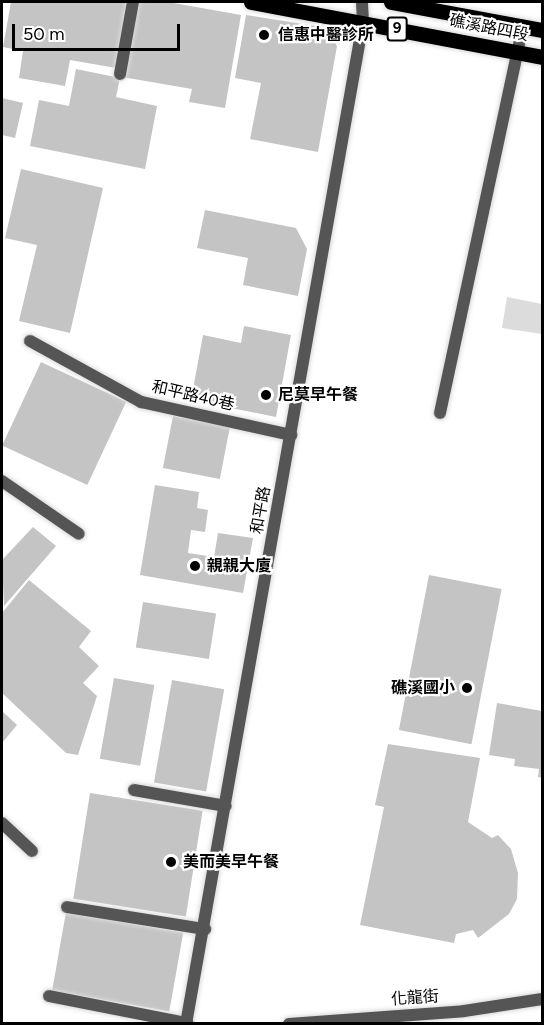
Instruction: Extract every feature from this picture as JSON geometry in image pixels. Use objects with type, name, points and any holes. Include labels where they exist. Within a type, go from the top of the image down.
[{"type":"main road","name":"礁溪路四段","points":[[251,2],[543,57]]},
{"type":"main road","name":"礁溪路四段","points":[[391,2],[543,30]]},
{"type":"street","points":[[120,74],[133,2]]},
{"type":"street","name":"和平路","points":[[187,1023],[363,22],[362,2]]},
{"type":"street","points":[[440,413],[523,26]]},
{"type":"street","name":"和平路40巷","points":[[30,341],[141,402],[291,435]]},
{"type":"street","points":[[2,481],[79,534]]},
{"type":"street","points":[[134,790],[226,806]]},
{"type":"street","points":[[2,823],[32,851]]},
{"type":"street","points":[[67,907],[205,929]]},
{"type":"street","points":[[49,996],[187,1023],[200,1023]]},
{"type":"street","name":"化龍街","points":[[289,1023],[464,1011],[543,999]]},
{"type":"shaded area","points":[[507,297],[542,304],[542,334],[502,328]]},
{"type":"building","points":[[11,2],[127,2],[116,68],[70,60],[65,86],[19,78],[23,51],[3,47]]},
{"type":"building","points":[[135,2],[168,2],[241,15],[225,108],[189,102],[192,89],[122,77]]},
{"type":"building","points":[[246,15],[328,28],[337,46],[318,152],[250,139],[261,83],[235,78]]},
{"type":"building","points":[[76,69],[120,78],[116,97],[157,106],[145,169],[30,146],[39,100],[69,106]]},
{"type":"building","points":[[2,98],[23,103],[15,138],[2,135]]},
{"type":"building","points":[[21,169],[103,188],[70,333],[19,321],[37,245],[5,238]]},
{"type":"building","points":[[205,210],[296,228],[307,249],[298,296],[243,285],[248,258],[197,248]]},
{"type":"building","points":[[244,326],[291,335],[276,417],[191,400],[203,335],[241,343]]},
{"type":"building","points":[[41,362],[126,402],[87,485],[2,445]]},
{"type":"building","points":[[173,416],[230,427],[220,479],[163,468]]},
{"type":"building","name":"親親大廈","points":[[155,485],[199,492],[197,508],[208,510],[205,532],[191,530],[188,553],[214,557],[218,533],[253,538],[243,593],[140,575]]},
{"type":"building","points":[[33,527],[56,546],[4,606],[2,560]]},
{"type":"building","points":[[429,575],[502,589],[471,744],[399,730]]},
{"type":"building","points":[[29,580],[91,631],[79,647],[99,666],[83,683],[97,696],[78,755],[66,753],[2,693],[2,613]]},
{"type":"building","points":[[143,602],[216,614],[209,659],[136,647]]},
{"type":"building","points":[[114,678],[154,685],[140,766],[100,759]]},
{"type":"building","points":[[172,680],[224,689],[206,792],[154,782]]},
{"type":"building","points":[[497,703],[542,711],[542,778],[538,777],[539,769],[514,766],[515,759],[489,755]]},
{"type":"building","points":[[2,711],[17,725],[2,743]]},
{"type":"building","points":[[388,744],[480,758],[468,822],[492,838],[498,835],[511,849],[518,873],[517,899],[509,914],[478,938],[473,930],[456,934],[454,943],[360,925],[384,807],[375,805]]},
{"type":"building","points":[[90,793],[203,811],[186,917],[73,899]]},
{"type":"building","points":[[66,912],[183,933],[169,1011],[52,991]]},
{"type":"place","name":"信惠中醫診所","points":[[264,35]]},
{"type":"place","name":"尼莫早午餐","points":[[266,395]]},
{"type":"place","name":"親親大廈","points":[[195,566]]},
{"type":"place","name":"礁溪國小","points":[[467,688]]},
{"type":"place","name":"美而美早午餐","points":[[171,862]]}]
